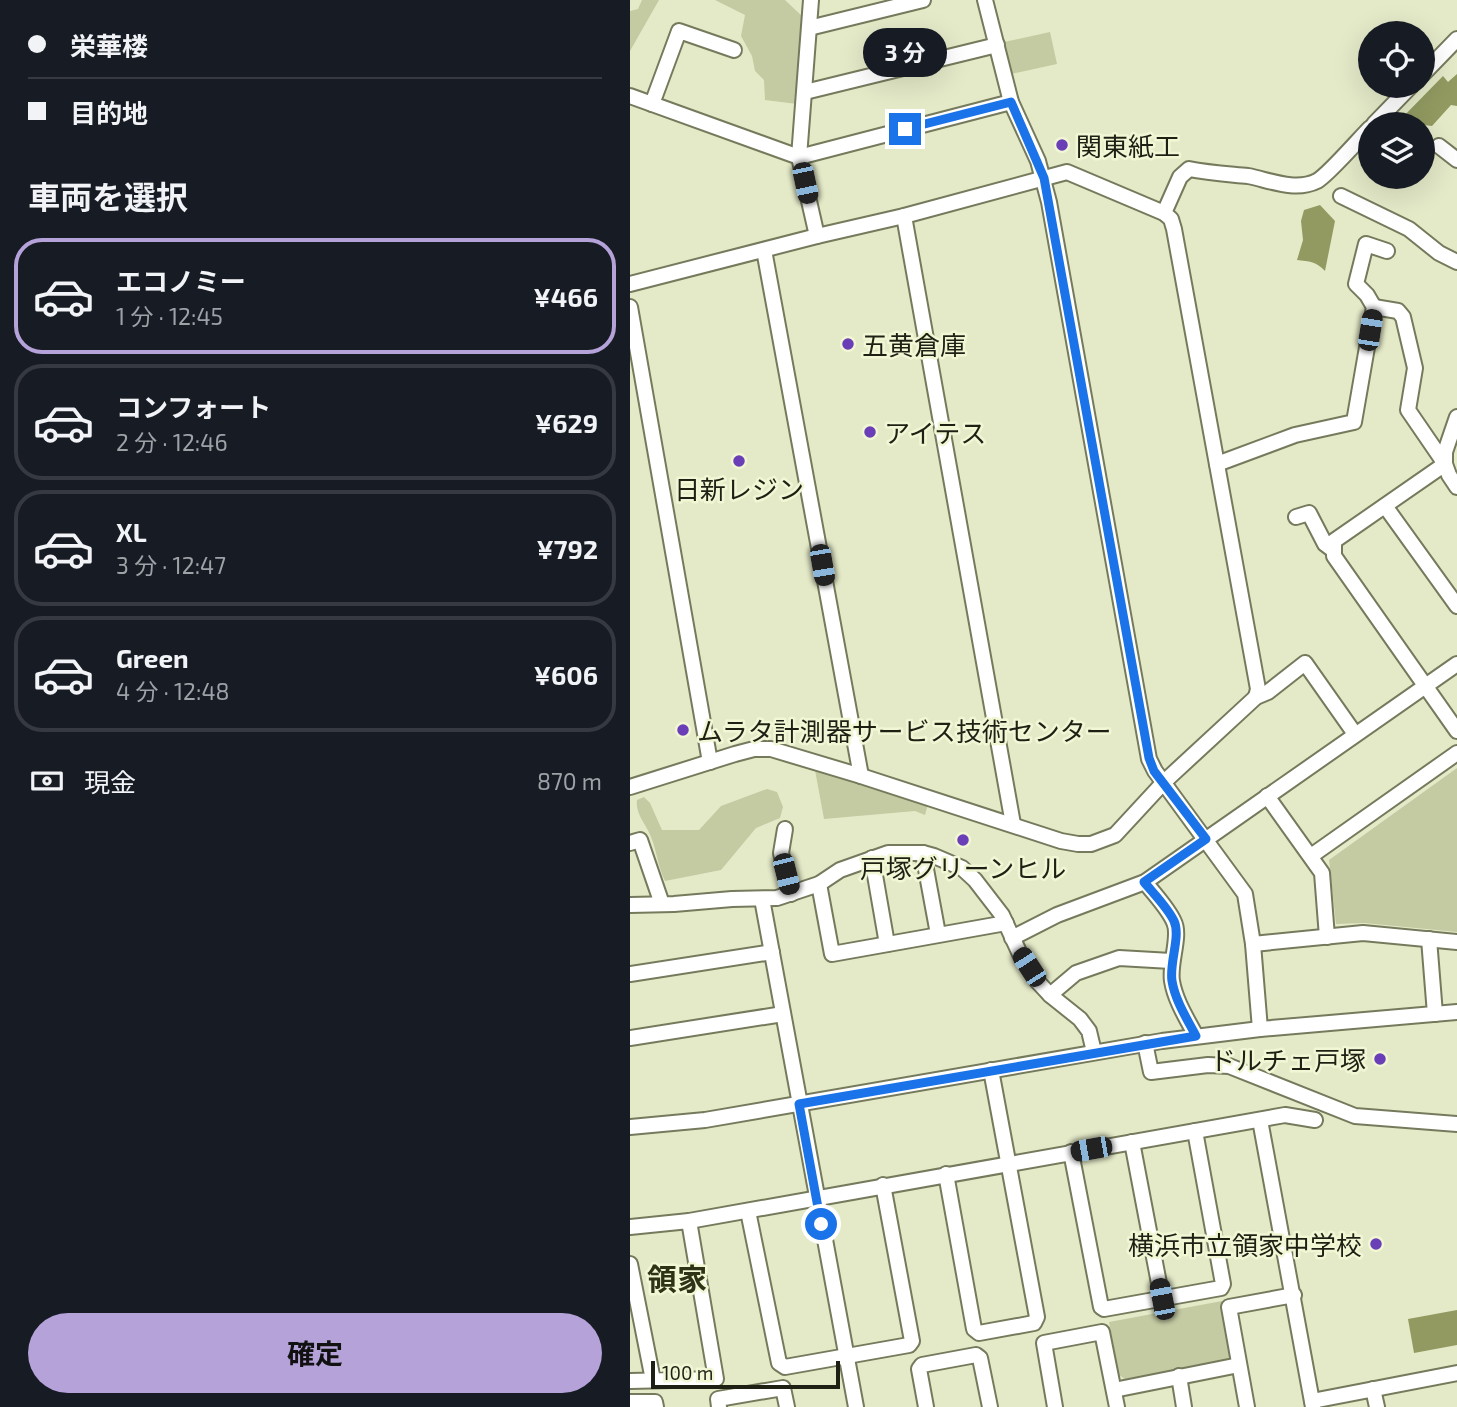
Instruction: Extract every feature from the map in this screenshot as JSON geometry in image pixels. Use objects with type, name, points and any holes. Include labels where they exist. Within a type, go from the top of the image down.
[{"type":"street","points":[[811,0],[799,157],[817,236]]},
{"type":"street","points":[[809,28],[923,0]]},
{"type":"street","points":[[985,0],[1011,102],[1044,178],[1149,758],[1154,771],[1245,894],[1253,944],[1260,1029]]},
{"type":"street","points":[[652,104],[679,31],[734,50]]},
{"type":"street","points":[[1435,62],[1457,39]]},
{"type":"street","points":[[806,92],[997,45]]},
{"type":"street","points":[[630,96],[799,157],[1011,102]]},
{"type":"street","points":[[1386,112],[1399,98]]},
{"type":"street","points":[[1164,213],[1180,177],[1189,169],[1281,184],[1306,184],[1318,181],[1358,140]]},
{"type":"street","points":[[1439,146],[1457,160]]},
{"type":"street","points":[[630,284],[904,216],[1067,172],[1164,213],[1171,219],[1174,229],[1258,689],[1256,697]]},
{"type":"street","points":[[1341,196],[1409,229],[1439,253],[1457,262]]},
{"type":"street","points":[[904,216],[1013,824]]},
{"type":"street","points":[[1217,464],[1295,435],[1354,422],[1374,307],[1356,284],[1366,244],[1387,251]]},
{"type":"street","points":[[764,250],[861,776]]},
{"type":"street","points":[[630,307],[710,762]]},
{"type":"street","points":[[1374,307],[1398,312],[1403,317],[1415,368],[1408,410],[1445,464],[1457,487]]},
{"type":"street","points":[[1445,464],[1445,452],[1457,417]]},
{"type":"street","points":[[1445,464],[1334,541],[1333,550],[1334,556],[1457,731]]},
{"type":"street","points":[[1385,506],[1457,606]]},
{"type":"street","points":[[1309,512],[1325,544],[1333,550]]},
{"type":"street","points":[[630,788],[710,762],[754,750],[771,749],[1078,844],[1105,840],[1124,827],[1164,782],[1256,697],[1268,692],[1305,663],[1355,734]]},
{"type":"street","points":[[1012,937],[1057,915],[1144,882],[1457,664]]},
{"type":"street","points":[[1311,856],[1457,753]]},
{"type":"street","points":[[1267,796],[1322,873],[1327,937]]},
{"type":"street","points":[[785,829],[781,853],[791,894]]},
{"type":"street","points":[[630,843],[639,840],[662,904]]},
{"type":"street","points":[[630,905],[762,899],[791,894],[820,884],[840,870],[888,853],[923,853],[962,868],[975,880],[1006,923],[1037,981],[1080,1019],[1089,1031],[1094,1052]]},
{"type":"street","points":[[923,853],[937,934]]},
{"type":"street","points":[[872,858],[887,944]]},
{"type":"street","points":[[1144,882],[1174,921],[1176,932],[1171,961],[1172,982],[1196,1036]]},
{"type":"street","points":[[820,884],[832,954],[1006,923]]},
{"type":"street","points":[[762,899],[856,1407]]},
{"type":"street","points":[[1253,944],[1363,933],[1457,942]]},
{"type":"street","points":[[1429,939],[1435,1014]]},
{"type":"street","points":[[630,974],[772,951]]},
{"type":"street","points":[[1050,995],[1076,973],[1119,958],[1171,961]]},
{"type":"street","points":[[630,1127],[705,1120],[1196,1036],[1457,1013]]},
{"type":"street","points":[[630,1038],[783,1014]]},
{"type":"street","points":[[1145,1044],[1151,1072],[1208,1065],[1228,1066],[1355,1116],[1457,1124]]},
{"type":"street","points":[[946,1174],[974,1329],[979,1333],[1032,1323],[1037,1317],[991,1070]]},
{"type":"street","points":[[630,1227],[748,1211],[1285,1115],[1315,1120]]},
{"type":"street","points":[[1260,1120],[1312,1404],[1457,1373]]},
{"type":"street","points":[[1071,1153],[1101,1307],[1104,1309],[1162,1299],[1221,1288],[1223,1284],[1195,1131]]},
{"type":"street","points":[[1132,1142],[1162,1299]]},
{"type":"street","points":[[748,1211],[779,1363],[785,1367],[847,1357],[909,1345],[912,1341],[883,1185]]},
{"type":"street","points":[[630,1381],[716,1378],[689,1221]]},
{"type":"street","points":[[630,1264],[653,1380]]},
{"type":"street","points":[[1247,1407],[1229,1307],[1294,1295]]},
{"type":"street","points":[[1055,1407],[1044,1343],[1102,1332],[1118,1407]]},
{"type":"street","points":[[926,1407],[919,1369],[922,1365],[976,1355],[980,1358],[990,1407]]},
{"type":"street","points":[[1114,1390],[1240,1365]]},
{"type":"street","points":[[1179,1376],[1184,1407]]},
{"type":"street","points":[[719,1407],[718,1399],[783,1388],[786,1407]]},
{"type":"street","points":[[1373,1389],[1377,1407]]},
{"type":"street","points":[[630,1402],[655,1402],[656,1407]]},
{"type":"shaded area","points":[[642,0],[659,0],[630,51],[630,11],[638,9]]},
{"type":"shaded area","points":[[715,0],[785,0],[804,18],[797,104],[765,100],[764,80],[755,71],[752,56],[741,36],[745,15]]},
{"type":"shaded area","points":[[1050,32],[1057,64],[1011,74],[1004,42]]},
{"type":"shaded area","points":[[1457,74],[1457,106],[1451,105],[1435,123],[1435,112],[1408,112],[1421,98],[1435,98],[1435,84],[1443,76],[1448,82]]},
{"type":"shaded area","points":[[1320,205],[1335,221],[1325,271],[1313,263],[1297,260],[1303,240],[1301,221],[1304,210]]},
{"type":"shaded area","points":[[1457,768],[1457,932],[1364,923],[1336,924],[1329,860]]},
{"type":"shaded area","points":[[815,770],[928,804],[925,815],[915,811],[824,819]]},
{"type":"shaded area","points":[[767,789],[777,792],[783,807],[780,818],[756,828],[721,870],[665,881],[651,837],[641,819],[637,800],[644,797],[650,803],[662,830],[699,830],[721,806]]},
{"type":"shaded area","points":[[1222,1301],[1232,1357],[1229,1362],[1125,1379],[1119,1375],[1109,1322]]},
{"type":"shaded area","points":[[1457,1310],[1457,1345],[1414,1353],[1408,1319]]},
{"type":"place","name":"関東紙工","points":[[1062,145]]},
{"type":"place","name":"五黄倉庫","points":[[848,344]]},
{"type":"place","name":"アイテス","points":[[870,432]]},
{"type":"place","name":"日新レジン","points":[[739,461]]},
{"type":"place","name":"ムラタ計測器サービス技術センター","points":[[683,730]]},
{"type":"place","name":"戸塚グリーンヒル","points":[[963,840]]},
{"type":"place","name":"ドルチェ戸塚","points":[[1380,1059]]},
{"type":"place","name":"横浜市立領家中学校","points":[[1376,1244]]},
{"type":"district","name":"領家","points":[[677,1278]]},
{"type":"route","points":[[821,1224],[799,1104],[1196,1036],[1172,982],[1171,961],[1176,932],[1174,921],[1144,882],[1206,839],[1154,771],[1149,758],[1044,178],[1011,102],[905,129]]}]
